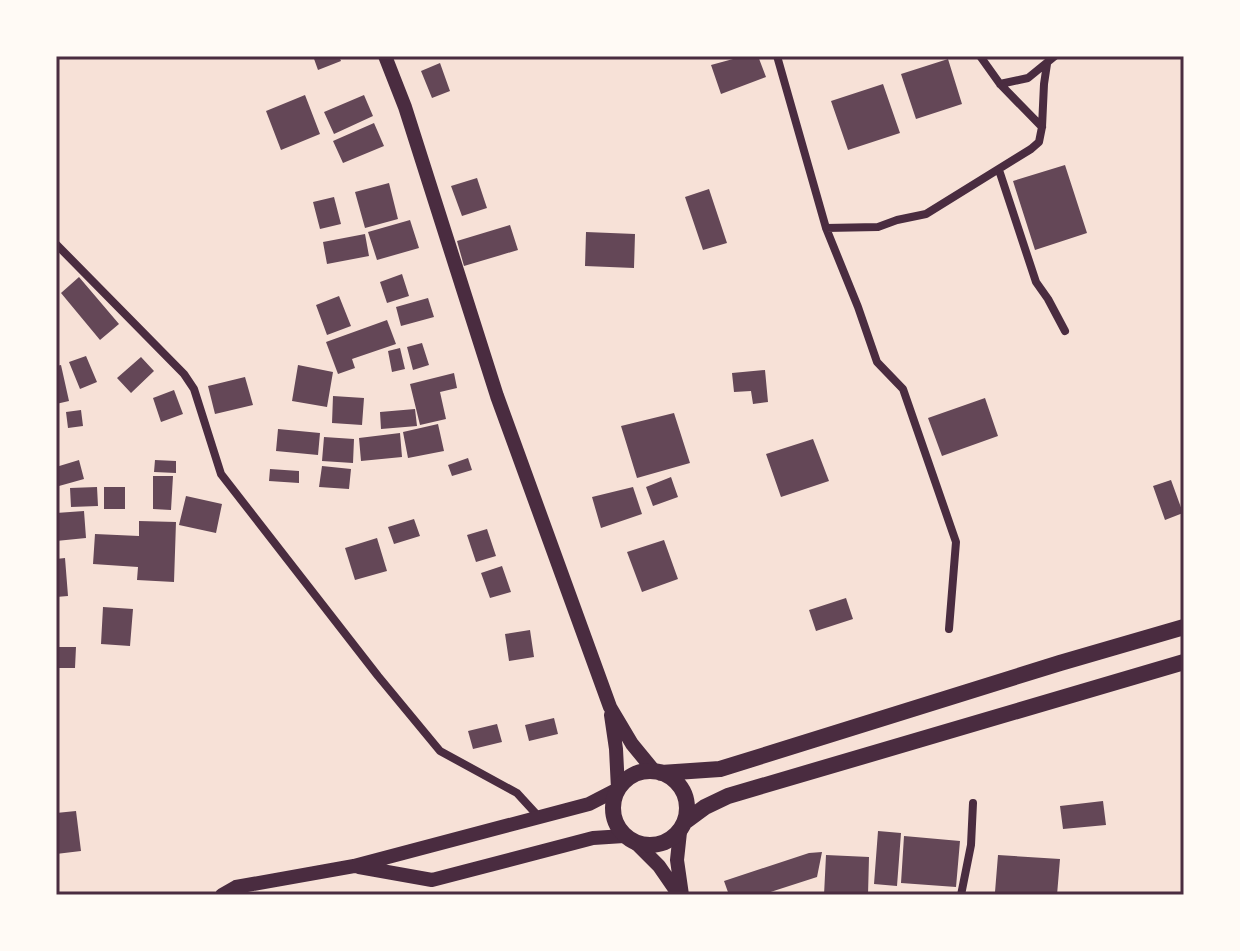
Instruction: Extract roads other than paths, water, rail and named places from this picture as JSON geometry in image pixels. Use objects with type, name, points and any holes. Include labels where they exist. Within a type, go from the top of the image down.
[{"type":"main road","points":[[1184,627],[720,769],[637,774],[618,789],[613,801],[613,813],[617,826],[629,839],[647,846],[659,845],[671,840],[705,807],[728,796],[1184,662]]},
{"type":"main road","points":[[658,772],[681,786],[688,809],[683,826]]},
{"type":"street","points":[[385,56],[405,107],[497,396],[610,707],[632,744],[658,772]]},
{"type":"street","points":[[777,56],[826,228],[877,362],[903,389],[956,542],[949,629]]},
{"type":"street","points":[[980,56],[1000,84],[1042,127]]},
{"type":"street","points":[[1000,84],[1028,78],[1055,56]]},
{"type":"street","points":[[826,228],[878,227],[926,214],[1039,142],[1047,64]]},
{"type":"street","points":[[999,170],[1036,282],[1065,331]]},
{"type":"street","points":[[56,244],[184,374],[194,389],[221,474],[440,751],[517,793],[539,817]]},
{"type":"street","points":[[222,895],[236,887],[354,866],[589,804],[618,789],[610,707]]},
{"type":"street","points":[[961,895],[971,845],[973,803]]},
{"type":"street","points":[[680,895],[677,860],[683,826]]},
{"type":"street","points":[[354,866],[432,880],[593,838],[629,839],[659,866],[680,895]]}]
